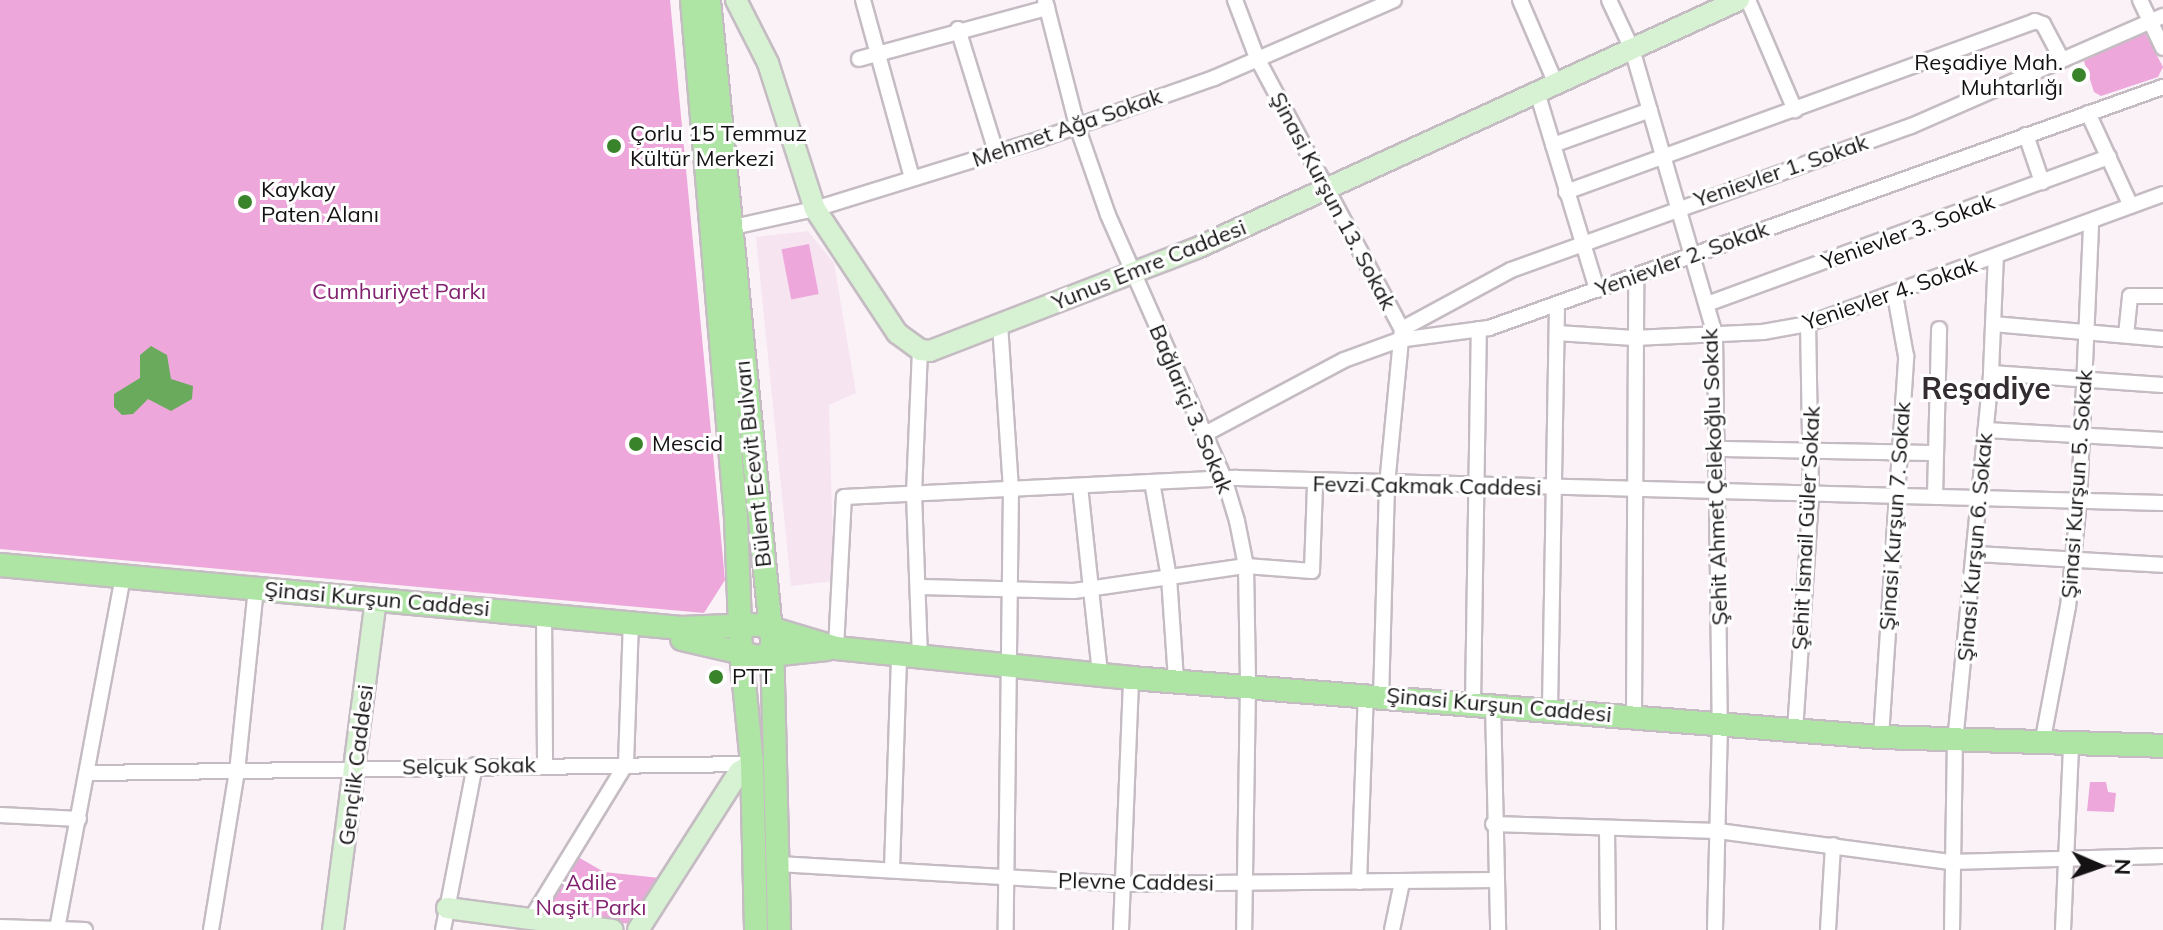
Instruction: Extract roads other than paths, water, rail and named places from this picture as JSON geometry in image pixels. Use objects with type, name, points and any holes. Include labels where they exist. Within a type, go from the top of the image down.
[{"type":"main road","name":"Bülent Ecevit Bulvarı","points":[[692,0],[738,551],[772,708],[779,930]]},
{"type":"main road","name":"Bülent Ecevit Bulvarı","points":[[709,0],[766,585],[747,691],[756,930]]},
{"type":"main road","points":[[681,634],[718,615],[730,594],[738,551]]},
{"type":"main road","name":"Şinasi Kurşun Caddesi","points":[[0,565],[122,582],[1131,678],[1550,708],[1795,731],[1955,742],[2163,746]]},
{"type":"main road","name":"Şinasi Kurşun Caddesi","points":[[0,578],[122,582]]},
{"type":"main road","points":[[766,585],[780,616],[822,647],[785,674],[772,708]]},
{"type":"main road","points":[[681,634],[725,656],[739,670],[747,691]]},
{"type":"street","points":[[736,0],[768,63],[815,209],[897,333],[920,350],[914,494],[921,587],[909,656],[892,869]]},
{"type":"street","points":[[863,0],[912,178]]},
{"type":"street","name":"Şinasi Kurşun 13. Sokak","points":[[1235,0],[1257,58],[1400,334],[1359,882]]},
{"type":"street","name":"Mehmet Ağa Sokak","points":[[729,228],[815,209],[1077,126],[1257,58],[1394,0]]},
{"type":"street","points":[[1520,0],[1546,88],[1553,145],[1597,290]]},
{"type":"street","name":"Şehit Ahmet Çelekoğlu Sokak","points":[[1609,0],[1632,49],[1715,334],[1720,724],[1715,930]]},
{"type":"street","name":"Yunus Emre Caddesi","points":[[920,350],[1000,324],[1131,273],[1325,190],[1739,0]]},
{"type":"street","points":[[1748,0],[1795,110]]},
{"type":"street","points":[[2140,0],[2156,18],[2163,48]]},
{"type":"street","points":[[859,59],[1046,4]]},
{"type":"street","name":"Bağlariçi 3. Sokak","points":[[1046,4],[1077,126],[1131,273],[1224,478],[1246,566],[1248,685],[1242,883],[1244,930]]},
{"type":"street","name":"Yenievler 1. Sokak","points":[[1400,334],[1511,270],[1678,207],[1911,126],[2156,18]]},
{"type":"street","points":[[1566,192],[2035,21],[2043,24],[2062,59]]},
{"type":"street","points":[[958,29],[996,152]]},
{"type":"street","name":"Yenievler 2. Sokak","points":[[1205,434],[1344,360],[1400,334],[1479,329],[1557,304],[2163,87]]},
{"type":"street","points":[[1553,145],[1650,110]]},
{"type":"street","points":[[2088,113],[2131,206]]},
{"type":"street","points":[[2026,135],[2042,182]]},
{"type":"street","name":"Yenievler 3. Sokak","points":[[1707,304],[2109,157]]},
{"type":"street","name":"Yenievler 4. Sokak","points":[[1557,333],[1634,338],[1715,334],[1808,324],[1895,295],[2163,194]]},
{"type":"street","name":"Şinasi Kurşun 5. Sokak","points":[[2042,744],[2073,558],[2079,501],[2091,221]]},
{"type":"street","name":"Şinasi Kurşun 6. Sokak","points":[[1952,930],[1950,862],[1955,742],[1991,373],[1996,256]]},
{"type":"street","points":[[1634,717],[1636,277]]},
{"type":"street","name":"Şinasi Kurşun 7. Sokak","points":[[1881,737],[1906,356],[1895,295]]},
{"type":"street","points":[[2126,335],[2130,296],[2163,296]]},
{"type":"street","points":[[1550,708],[1557,304]]},
{"type":"street","points":[[1000,324],[1011,490],[1006,930]]},
{"type":"street","name":"Şehit İsmail Güler Sokak","points":[[1795,731],[1811,494],[1808,324]]},
{"type":"street","points":[[1993,324],[2163,339]]},
{"type":"street","points":[[1479,329],[1478,487],[1483,703],[1498,930]]},
{"type":"street","points":[[1935,497],[1939,329]]},
{"type":"street","points":[[1991,373],[2163,385]]},
{"type":"street","points":[[1986,430],[2163,440]]},
{"type":"street","points":[[1718,449],[1936,453]]},
{"type":"street","name":"Fevzi Çakmak Caddesi","points":[[822,647],[844,497],[1224,478],[1387,485],[2163,503]]},
{"type":"street","points":[[1152,482],[1169,577],[1176,681]]},
{"type":"street","points":[[921,587],[1092,589],[1246,566],[1312,571],[1315,483]]},
{"type":"street","points":[[1080,486],[1100,674]]},
{"type":"street","points":[[1975,554],[2163,565]]},
{"type":"street","points":[[57,929],[89,773],[122,582]]},
{"type":"street","points":[[211,930],[237,772],[255,595]]},
{"type":"street","name":"Gençlik Caddesi","points":[[333,930],[357,769],[376,606]]},
{"type":"street","points":[[544,621],[545,765]]},
{"type":"street","points":[[531,919],[626,764],[630,629]]},
{"type":"street","points":[[1121,930],[1131,678]]},
{"type":"street","points":[[2063,930],[2071,746]]},
{"type":"street","points":[[638,930],[739,772],[752,764]]},
{"type":"street","name":"Selçuk Sokak","points":[[89,773],[475,765],[752,764]]},
{"type":"street","points":[[443,930],[475,765]]},
{"type":"street","points":[[0,815],[79,819]]},
{"type":"street","points":[[1493,824],[1718,831],[1950,862],[2163,856]]},
{"type":"street","points":[[1607,829],[1608,930]]},
{"type":"street","points":[[1828,930],[1833,845]]},
{"type":"street","name":"Plevne Caddesi","points":[[778,864],[892,869],[1006,880],[1123,884],[1495,880]]},
{"type":"street","points":[[1392,930],[1402,882]]},
{"type":"street","points":[[447,908],[613,930]]},
{"type":"street","points":[[0,927],[85,930]]},
{"type":"place","name":"Reşadiye Mah. Muhtarlığı","points":[[2079,75]]},
{"type":"place","name":"Çorlu 15 Temmuz Kültür Merkezi","points":[[614,146]]},
{"type":"place","name":"Kaykay Paten Alanı","points":[[245,202]]},
{"type":"place","name":"Mescid","points":[[636,444]]},
{"type":"place","name":"PTT","points":[[716,677]]},
{"type":"district","name":"Reşadiye","points":[[1986,388]]},
{"type":"park label","name":"Cumhuriyet Parkı","points":[[399,292]]},
{"type":"park label","name":"Adile Naşit Parkı","points":[[591,894]]}]
